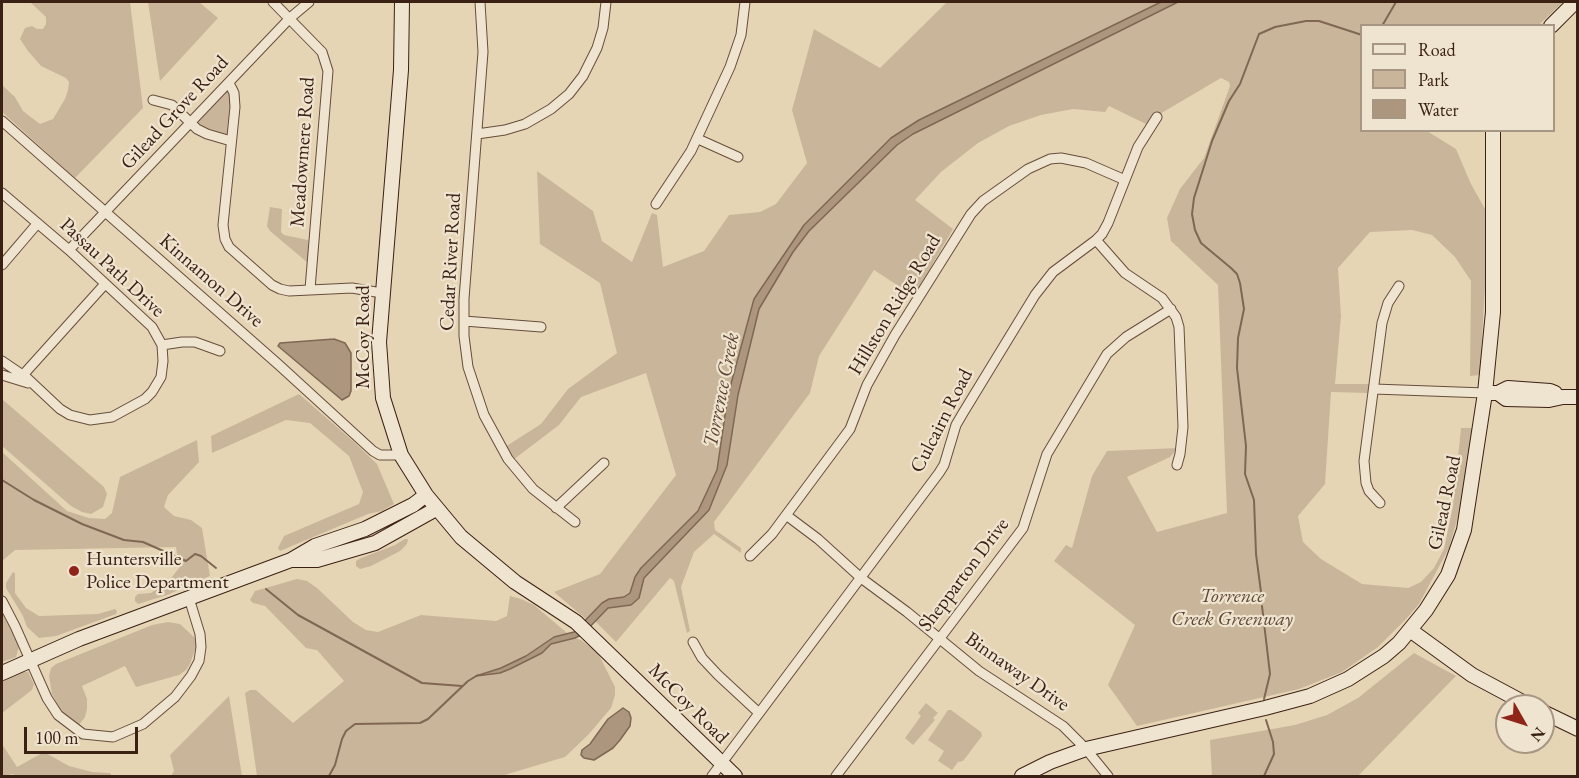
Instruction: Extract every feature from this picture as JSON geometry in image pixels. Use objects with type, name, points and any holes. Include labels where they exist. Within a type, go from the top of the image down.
[{"type":"main road","name":"McCoy Road","points":[[402,2],[401,70],[381,293],[379,342],[381,380],[388,417],[402,455],[436,509],[461,537],[515,582],[576,622],[735,777]]},
{"type":"main road","points":[[1553,24],[1575,2]]},
{"type":"main road","name":"Gilead Road","points":[[1022,777],[1050,762],[1086,749],[1310,696],[1366,668],[1384,656],[1410,630],[1436,596],[1457,552],[1491,393],[1494,302],[1493,132]]},
{"type":"main road","points":[[1491,393],[1506,399],[1549,400],[1578,397]]},
{"type":"main road","points":[[2,673],[30,659],[291,560],[315,546],[365,529],[413,505],[426,495]]},
{"type":"main road","points":[[291,560],[317,560],[375,543],[436,509]]},
{"type":"main road","points":[[1410,630],[1472,675],[1508,694]]},
{"type":"main road","points":[[1555,718],[1578,729]]},
{"type":"street","name":"Meadowmere Road","points":[[273,2],[322,52],[328,71],[310,290]]},
{"type":"street","name":"Gilead Grove Road","points":[[69,250],[290,18],[309,2]]},
{"type":"street","name":"Cedar River Road","points":[[480,2],[483,52],[464,321],[466,351],[478,400],[494,436],[517,471],[533,489],[575,522]]},
{"type":"street","points":[[477,134],[506,130],[525,124],[551,109],[569,94],[583,76],[597,48],[603,28],[606,2]]},
{"type":"street","points":[[656,204],[698,139],[738,46],[745,2]]},
{"type":"street","points":[[229,83],[234,93],[234,100],[223,225],[229,247],[272,285],[289,291],[352,288],[381,293]]},
{"type":"street","points":[[153,100],[172,105],[207,134],[231,141]]},
{"type":"street","name":"Culcairn Road","points":[[712,777],[939,473],[963,412],[1035,295],[1053,272],[1096,240],[1108,223],[1143,136],[1156,117]]},
{"type":"street","name":"Kinnamon Drive","points":[[2,122],[373,451],[380,455],[402,455]]},
{"type":"street","points":[[698,139],[738,157]]},
{"type":"street","name":"Hillston Ridge Road","points":[[750,556],[772,534],[850,429],[867,384],[895,335],[971,214],[983,201],[1028,168],[1050,159],[1073,160],[1125,180]]},
{"type":"street","name":"Passau Path Drive","points":[[2,193],[69,250],[152,327],[162,345],[163,369],[152,392],[137,404],[112,417],[90,420],[70,415],[2,360]]},
{"type":"street","points":[[2,264],[37,224]]},
{"type":"street","points":[[1096,240],[1125,273],[1155,292],[1171,309],[1179,327],[1182,427],[1177,465]]},
{"type":"street","points":[[23,375],[105,284]]},
{"type":"street","points":[[1380,503],[1369,491],[1364,461],[1384,314],[1399,286]]},
{"type":"street","name":"Shepparton Drive","points":[[836,777],[1023,528],[1036,482],[1047,454],[1107,354],[1126,337],[1171,309]]},
{"type":"street","points":[[464,321],[541,327]]},
{"type":"street","points":[[162,345],[195,342],[220,351]]},
{"type":"street","name":"Passau Path Drive","points":[[2,375],[34,386]]},
{"type":"street","points":[[1374,389],[1491,393]]},
{"type":"street","points":[[556,508],[604,463]]},
{"type":"street","name":"Binnaway Drive","points":[[786,515],[818,539],[861,578],[979,671],[1063,726],[1086,749],[1108,777]]},
{"type":"street","points":[[2,601],[47,698],[58,715],[83,734],[113,737],[143,724],[175,697],[191,676],[199,661],[201,647],[200,634],[189,598]]},
{"type":"street","points":[[693,642],[702,658],[718,675],[759,712]]},
{"type":"green space","points":[[30,2],[130,2],[143,108],[75,178],[2,112],[2,85],[15,97],[23,111],[40,124],[53,119],[68,90],[69,82],[66,78],[41,66],[20,39],[25,28],[32,26],[43,29],[46,24],[46,17]]},
{"type":"green space","points":[[148,2],[199,2],[218,18],[160,81]]},
{"type":"green space","name":"Torrence Creek Greenway","points":[[947,2],[1563,2],[1540,24],[1360,24],[1360,132],[1429,132],[1456,149],[1471,184],[1489,216],[1480,375],[1470,376],[1471,281],[1455,257],[1432,235],[1412,230],[1370,232],[1338,268],[1341,316],[1335,384],[1369,384],[1368,393],[1331,392],[1325,484],[1298,516],[1303,542],[1321,559],[1362,584],[1408,588],[1421,582],[1434,568],[1444,549],[1453,506],[1461,428],[1472,428],[1463,499],[1449,548],[1419,604],[1378,647],[1342,672],[1299,689],[1137,726],[1108,685],[1135,625],[1054,561],[1066,545],[1072,548],[1092,476],[1107,451],[1178,448],[1170,457],[1127,477],[1157,532],[1227,513],[1218,285],[1171,241],[1167,218],[1180,189],[1204,158],[1230,86],[1229,82],[1221,78],[1153,118],[1148,125],[1109,106],[1105,112],[1073,109],[1041,115],[1009,126],[978,143],[941,172],[915,200],[953,229],[914,296],[874,270],[819,356],[810,393],[714,522],[715,530],[741,548],[741,553],[714,534],[694,552],[681,587],[690,631],[687,633],[674,581],[670,578],[616,642],[591,617],[587,620],[554,592],[600,574],[676,475],[646,373],[581,397],[559,425],[513,460],[505,447],[541,424],[568,389],[617,353],[600,283],[540,244],[537,171],[593,211],[602,241],[632,262],[652,213],[657,215],[663,267],[704,251],[729,215],[760,212],[776,204],[807,163],[792,110],[814,29],[880,68]]},
{"type":"green space","points":[[229,83],[234,93],[231,141],[191,123]]},
{"type":"green space","points":[[270,207],[282,209],[281,232],[284,235],[308,240],[308,263],[270,231],[267,226]]},
{"type":"green space","points":[[299,394],[377,464],[394,504],[382,511],[368,514],[280,551],[278,548],[284,536],[359,504],[363,492],[349,456],[310,423],[286,420],[212,453],[211,436]]},
{"type":"green space","points":[[2,399],[104,487],[107,494],[103,507],[91,514],[71,506],[2,446]]},
{"type":"green space","points":[[197,440],[199,462],[168,495],[164,507],[174,516],[191,520],[202,528],[210,576],[167,595],[138,604],[135,597],[138,594],[151,593],[172,577],[179,568],[176,547],[15,550],[2,561],[2,452],[67,511],[89,518],[105,519],[112,513],[120,477]]},
{"type":"green space","points":[[408,539],[407,544],[400,551],[371,566],[360,569],[356,566],[356,561],[361,558]]},
{"type":"green space","points":[[13,572],[15,573],[15,593],[26,608],[39,616],[98,614],[115,609],[116,614],[56,636],[39,638],[27,627],[6,588],[6,583]]},
{"type":"green space","points":[[297,579],[307,581],[317,588],[353,622],[366,630],[378,632],[421,615],[496,621],[507,616],[510,596],[521,599],[534,605],[567,633],[554,637],[526,656],[484,676],[510,669],[541,653],[551,644],[575,638],[598,653],[615,687],[611,708],[565,757],[501,776],[257,776],[245,693],[256,690],[293,723],[344,681],[317,650],[306,648],[265,606],[250,600],[255,591]]},
{"type":"green space","points":[[2,612],[19,647],[16,657],[2,662]]},
{"type":"green space","points":[[168,622],[180,624],[195,638],[197,644],[186,670],[179,675],[136,687],[125,666],[82,686],[87,699],[87,709],[79,725],[70,720],[60,709],[52,694],[49,676],[51,668],[152,625]]},
{"type":"green space","points":[[1414,653],[1456,676],[1358,776],[1212,776],[1210,740],[1295,725],[1327,715],[1358,698]]},
{"type":"green space","points":[[20,672],[28,672],[34,684],[32,690],[2,713],[2,682]]},
{"type":"green space","points":[[229,696],[242,776],[171,776],[174,771],[170,755]]},
{"type":"green space","points":[[926,703],[938,713],[933,718],[935,720],[913,745],[905,738],[921,716],[918,713]]},
{"type":"green space","points":[[948,710],[981,732],[982,736],[963,761],[958,762],[952,770],[938,761],[944,751],[928,740]]},
{"type":"green space","points":[[2,744],[17,767],[44,752],[69,766],[92,772],[110,773],[112,776],[21,776],[11,774],[2,776]]},
{"type":"water","points":[[1161,2],[1178,2],[913,134],[897,145],[809,231],[793,252],[759,309],[738,395],[727,465],[709,510],[644,578],[639,598],[631,605],[608,608],[583,634],[551,644],[542,653],[510,669],[500,673],[476,676],[501,668],[526,656],[554,637],[574,632],[602,603],[630,593],[635,577],[641,568],[698,511],[717,470],[728,395],[754,299],[804,225],[891,138],[919,120]]},
{"type":"water","points":[[334,339],[345,343],[351,353],[351,391],[349,396],[342,400],[278,346],[280,343]]},
{"type":"water","points":[[623,708],[629,712],[631,718],[630,726],[620,740],[613,748],[594,760],[584,758],[581,755],[582,750],[590,744],[608,719]]},
{"type":"waterway","points":[[1383,24],[1396,2]]},
{"type":"waterway","points":[[1261,592],[1256,554],[1254,500],[1245,474],[1246,446],[1237,368],[1238,338],[1244,309],[1240,283],[1237,274],[1201,243],[1195,230],[1192,214],[1194,198],[1212,141],[1229,101],[1240,84],[1259,34],[1275,27],[1319,21],[1360,34]]},
{"type":"waterway","points":[[2,480],[34,500],[82,524],[124,540],[143,542],[186,561],[195,554],[216,568]]},
{"type":"waterway","points":[[266,589],[298,615],[422,683],[462,686]]},
{"type":"waterway","points":[[1262,606],[1270,674],[1264,699]]},
{"type":"waterway","name":"Torrence Creek","points":[[329,776],[335,765],[342,739],[346,731],[355,724],[420,723],[428,719],[468,681],[478,675]]},
{"type":"waterway","points":[[1264,776],[1274,754],[1266,720]]},
{"type":"place","name":"Huntersville Police Department","points":[[74,571]]}]
